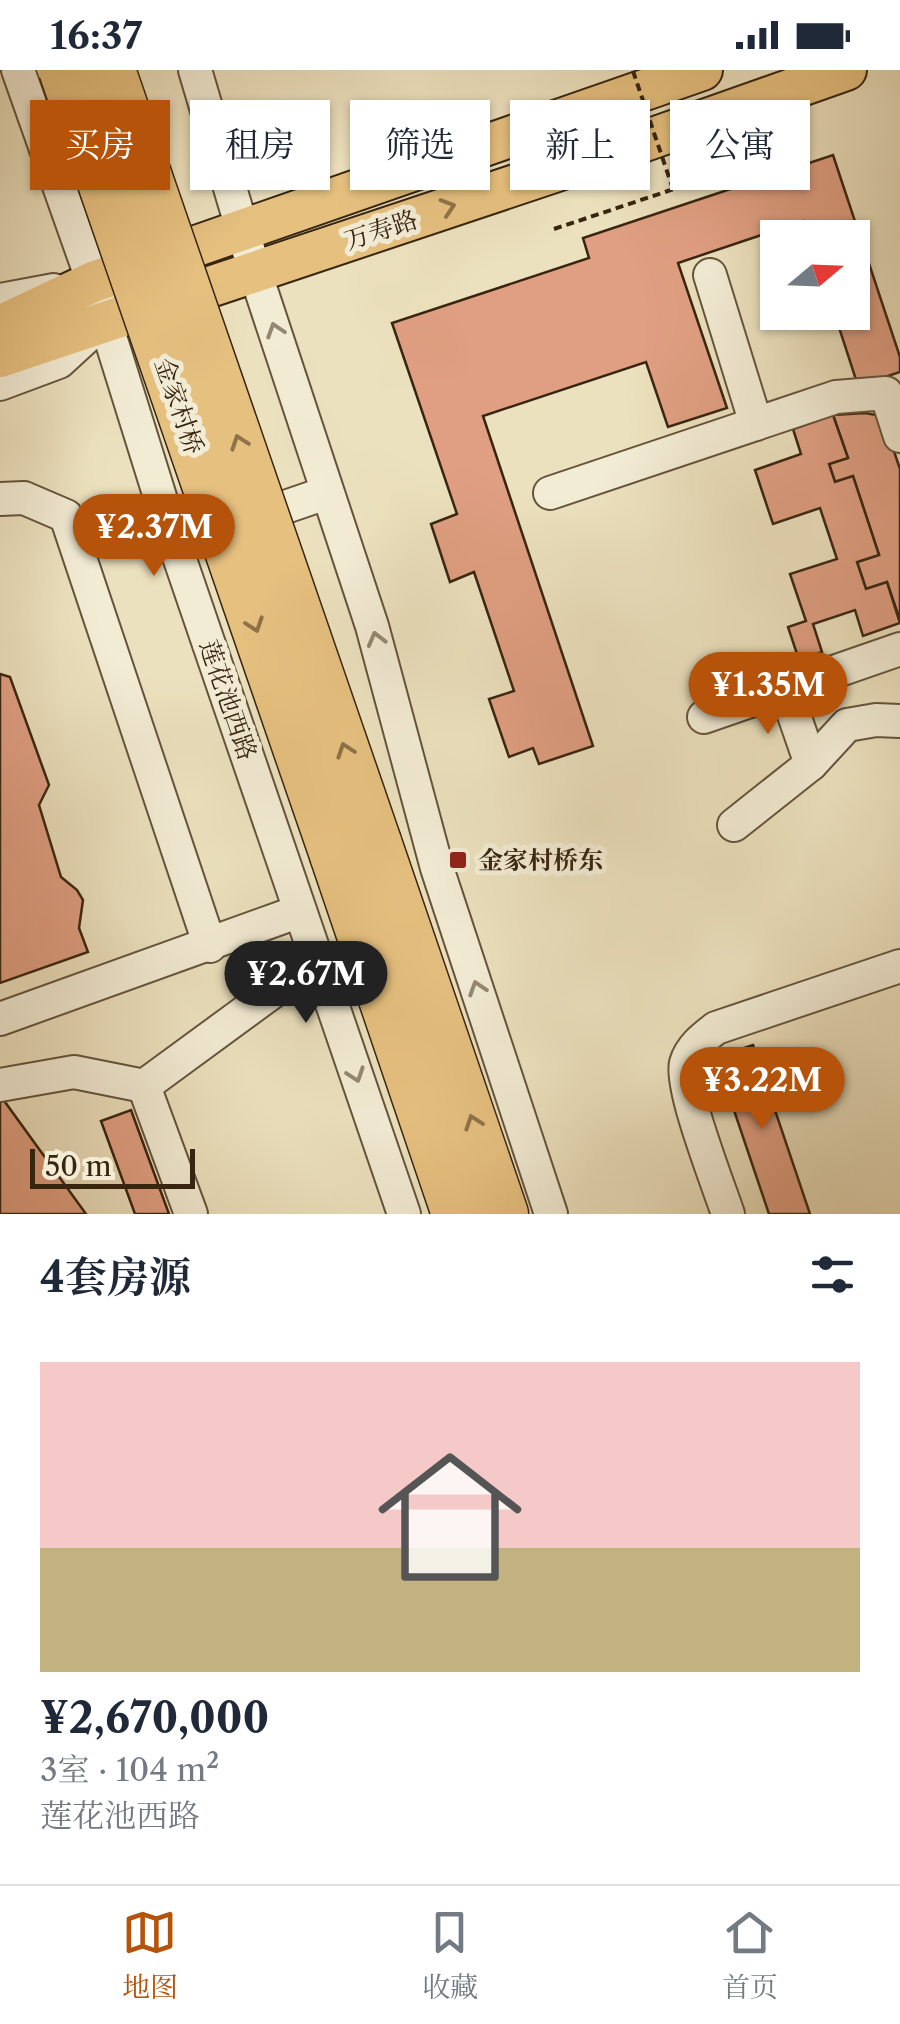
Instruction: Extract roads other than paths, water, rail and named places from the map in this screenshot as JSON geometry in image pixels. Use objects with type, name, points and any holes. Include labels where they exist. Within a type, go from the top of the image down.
[{"type":"highway","name":"金家村桥","points":[[63,70],[355,848]]},
{"type":"highway","name":"金家村桥","points":[[110,70],[355,848]]},
{"type":"highway","points":[[355,848],[456,1214]]},
{"type":"highway","points":[[355,848],[504,1214]]},
{"type":"main road","name":"万寿路","points":[[0,326],[92,282],[702,70]]},
{"type":"main road","name":"万寿路","points":[[0,356],[846,70]]},
{"type":"street","name":"莲花池西路","points":[[18,70],[92,282],[175,545],[404,1214]]},
{"type":"street","points":[[195,70],[326,493],[372,626],[437,868],[551,1214]]},
{"type":"street","points":[[710,275],[756,424]]},
{"type":"street","points":[[0,300],[92,282]]},
{"type":"street","points":[[0,384],[58,362],[104,320]]},
{"type":"street","points":[[550,493],[836,398],[886,393],[900,436]]},
{"type":"street","points":[[175,545],[326,493]]},
{"type":"street","points":[[0,499],[24,498],[66,516],[210,946]]},
{"type":"street","points":[[704,718],[900,649]]},
{"type":"street","points":[[784,689],[811,764]]},
{"type":"street","points":[[734,826],[811,764],[847,725],[900,721]]},
{"type":"street","points":[[0,1020],[300,911]]},
{"type":"street","points":[[0,1084],[74,1072],[144,1086],[316,960]]},
{"type":"street","points":[[728,1214],[687,1088],[684,1066],[697,1042],[716,1028],[900,966]]},
{"type":"street","points":[[144,1086],[191,1214]]},
{"type":"place","name":"金家村桥东","points":[[458,860]]}]
